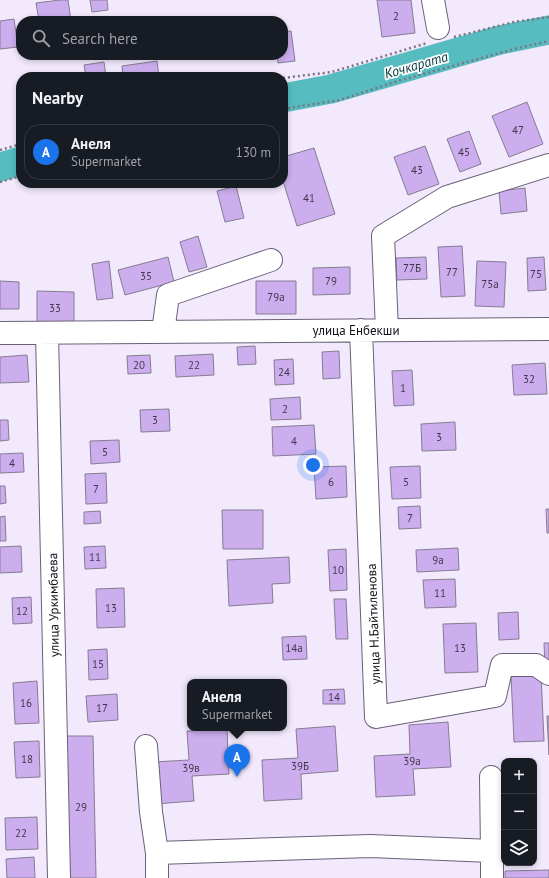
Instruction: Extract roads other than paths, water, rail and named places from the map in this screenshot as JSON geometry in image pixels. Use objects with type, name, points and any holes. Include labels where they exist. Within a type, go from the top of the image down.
[{"type":"street","points":[[433,0],[438,36]]},
{"type":"street","points":[[387,330],[383,236],[447,197],[549,165]]},
{"type":"street","points":[[163,332],[168,295],[271,260]]},
{"type":"street","name":"улица Енбекши","points":[[0,333],[549,329]]},
{"type":"street","name":"улица Н.Байтиленова","points":[[361,330],[376,717],[494,696],[502,665],[536,664],[549,674]]},
{"type":"street","name":"улица Уркимбаева","points":[[46,333],[59,878]]},
{"type":"street","points":[[146,746],[151,812],[157,853],[157,878]]},
{"type":"street","points":[[491,777],[492,878]]},
{"type":"street","points":[[157,853],[370,846],[492,851]]},
{"type":"waterway","name":"Кочкарата","points":[[288,97],[331,89],[500,40],[549,30]]},
{"type":"waterway","name":"Кочкарата","points":[[0,167],[16,162]]},
{"type":"place","name":"Анеля","points":[[237,777]]}]
